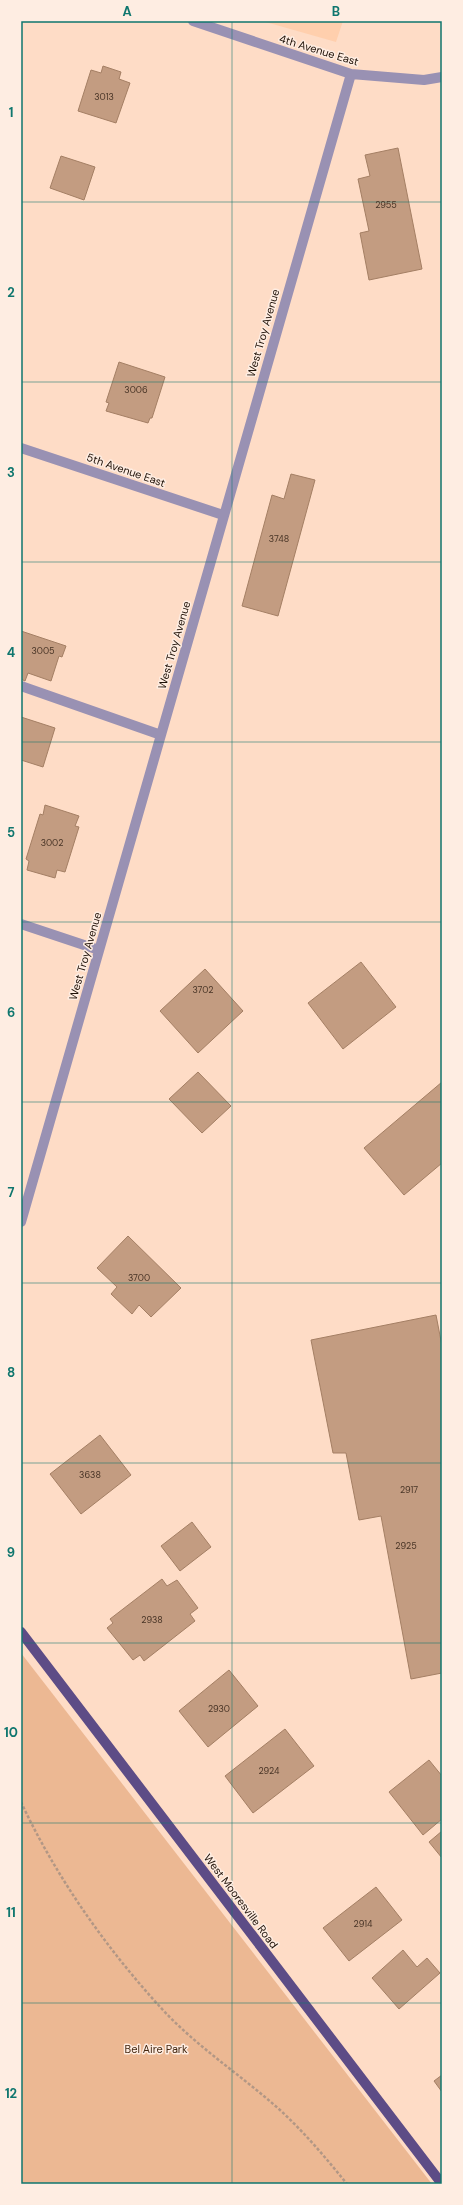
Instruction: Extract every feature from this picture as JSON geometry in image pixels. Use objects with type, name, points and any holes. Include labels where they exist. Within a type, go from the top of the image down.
[{"type":"main road","name":"West Mooresville Road","points":[[21,1632],[442,2184]]},
{"type":"street","name":"4th Avenue East","points":[[193,21],[351,74],[424,80],[442,77]]},
{"type":"street","name":"West Troy Avenue","points":[[21,1222],[351,74]]},
{"type":"street","name":"5th Avenue East","points":[[21,448],[223,515]]},
{"type":"street","points":[[21,686],[161,734]]},
{"type":"street","points":[[21,924],[99,950]]},
{"type":"path","points":[[21,1802],[40,1841],[73,1896],[163,2009],[208,2051],[280,2110],[323,2155],[347,2184]]},
{"type":"shaded area","points":[[262,21],[343,21],[336,42]]},
{"type":"green space","name":"Bel Aire Park","points":[[21,1653],[432,2184],[21,2184]]},
{"type":"building","points":[[103,66],[121,72],[119,79],[130,83],[116,123],[78,111],[91,70],[101,73]]},
{"type":"building","points":[[398,148],[422,269],[369,280],[360,233],[369,231],[358,179],[370,176],[365,155]]},
{"type":"building","points":[[61,156],[95,167],[84,200],[50,188]]},
{"type":"building","points":[[119,362],[165,377],[152,418],[150,418],[148,423],[106,411],[109,403],[106,402]]},
{"type":"building","points":[[291,474],[315,480],[278,616],[242,606],[272,495],[284,499]]},
{"type":"building","points":[[21,631],[66,646],[62,657],[59,656],[51,681],[28,673],[25,681],[21,679]]},
{"type":"building","points":[[21,717],[55,728],[43,767],[21,760]]},
{"type":"building","points":[[45,805],[79,816],[75,826],[79,827],[65,872],[57,870],[55,878],[27,870],[29,861],[26,859],[40,814],[43,815]]},
{"type":"building","points":[[361,962],[396,1007],[343,1049],[308,1003]]},
{"type":"building","points":[[205,969],[243,1011],[198,1053],[160,1011]]},
{"type":"building","points":[[198,1072],[231,1106],[202,1133],[169,1099]]},
{"type":"building","points":[[442,1082],[442,1163],[404,1195],[364,1148]]},
{"type":"building","points":[[128,1236],[181,1288],[151,1317],[139,1305],[132,1314],[111,1294],[117,1287],[97,1268]]},
{"type":"building","points":[[436,1315],[442,1346],[442,1673],[411,1679],[381,1516],[359,1520],[346,1453],[333,1453],[311,1340]]},
{"type":"building","points":[[100,1435],[131,1475],[81,1514],[50,1474]]},
{"type":"building","points":[[192,1522],[211,1547],[180,1571],[161,1546]]},
{"type":"building","points":[[162,1579],[167,1586],[177,1580],[198,1608],[190,1614],[195,1621],[144,1661],[140,1655],[133,1660],[107,1628],[113,1623],[110,1619]]},
{"type":"building","points":[[229,1670],[258,1706],[208,1747],[179,1711]]},
{"type":"building","points":[[285,1729],[314,1766],[253,1813],[225,1776]]},
{"type":"building","points":[[429,1760],[442,1776],[442,1819],[423,1835],[389,1792]]},
{"type":"building","points":[[442,1831],[442,1858],[429,1842]]},
{"type":"building","points":[[376,1887],[402,1920],[349,1961],[323,1928]]},
{"type":"building","points":[[403,1950],[417,1967],[427,1958],[440,1973],[399,2009],[372,1978]]},
{"type":"building","points":[[442,2075],[442,2092],[434,2081]]}]
